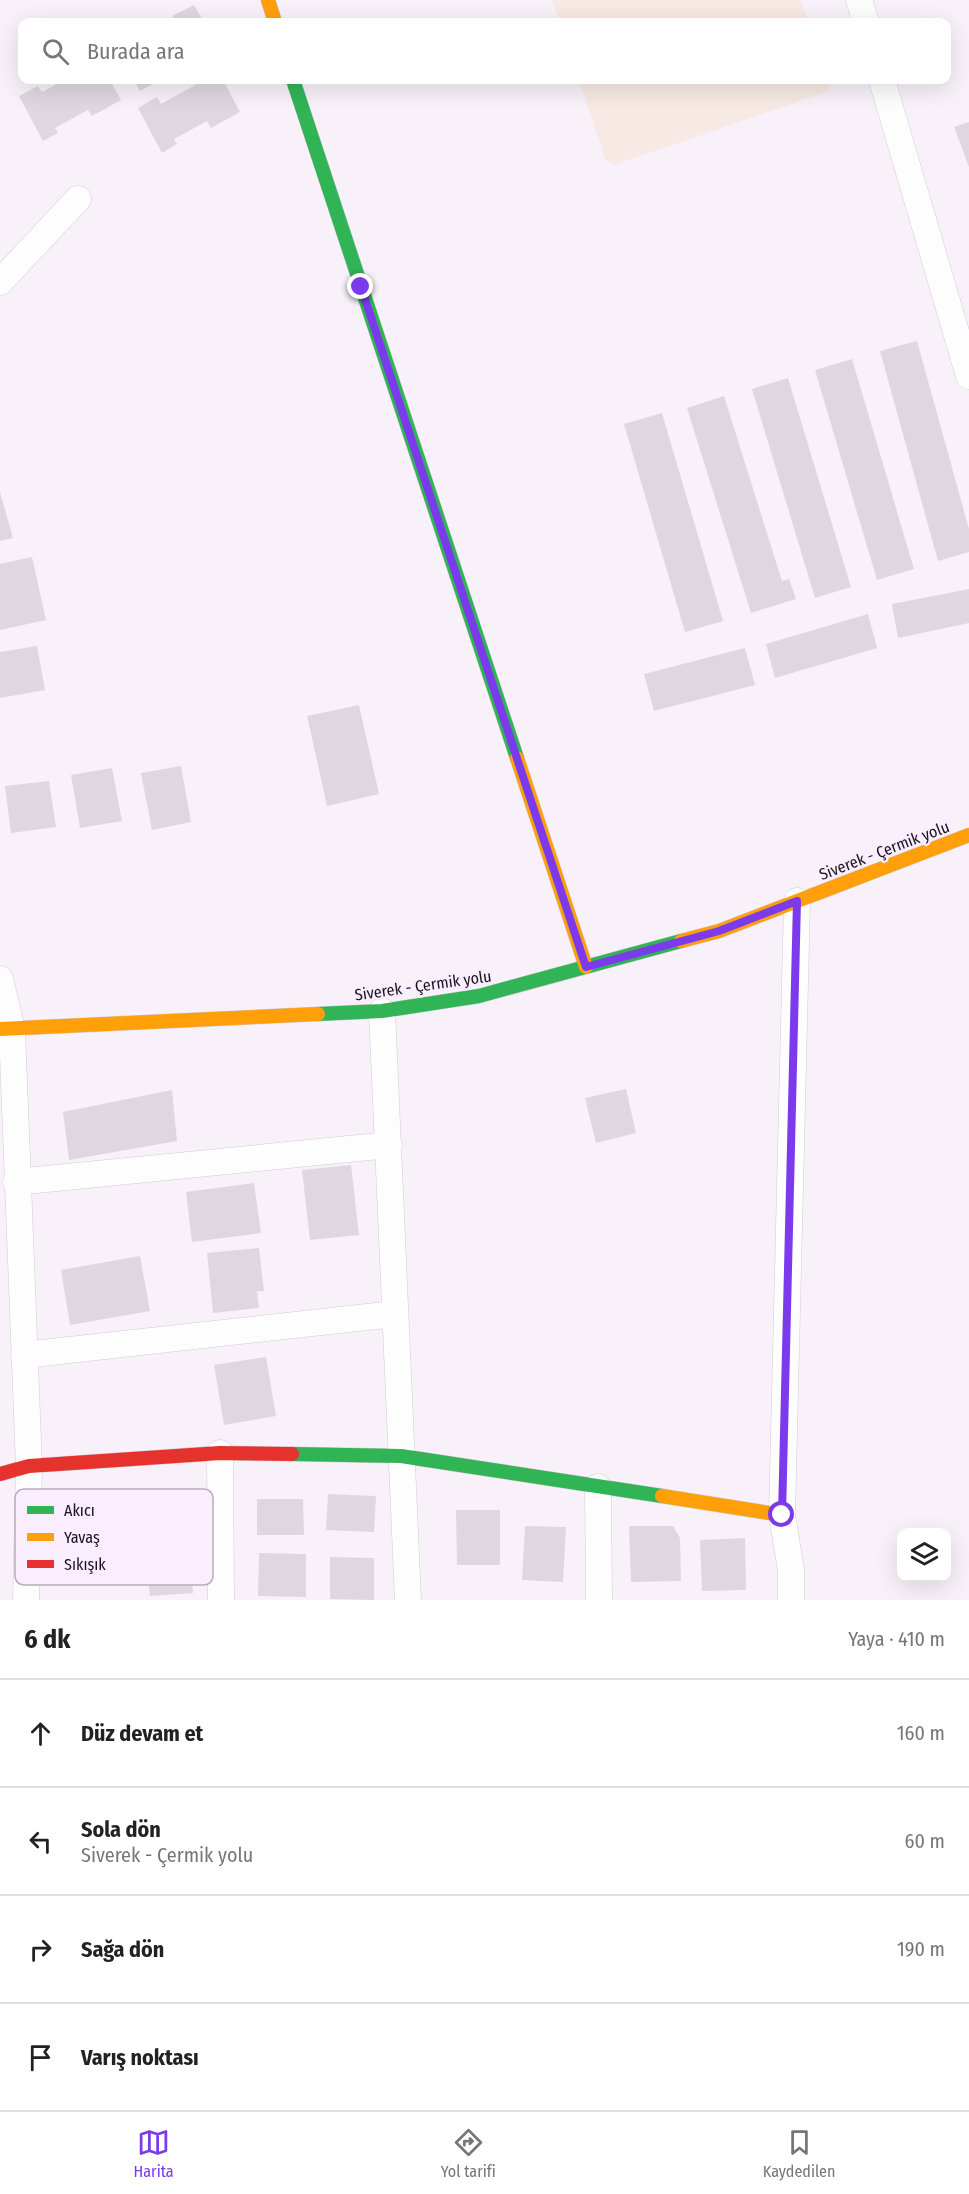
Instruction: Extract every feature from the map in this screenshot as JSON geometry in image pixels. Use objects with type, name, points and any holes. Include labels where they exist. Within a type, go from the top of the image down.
[{"type":"street","points":[[268,0],[274,18]]},
{"type":"street","points":[[859,0],[865,18]]},
{"type":"street","points":[[295,84],[586,967]]},
{"type":"street","points":[[883,84],[969,376]]},
{"type":"street","points":[[0,282],[78,199]]},
{"type":"street","name":"Siverek - Çermik yolu","points":[[6,1030],[382,1011],[479,996],[719,931],[969,835]]},
{"type":"street","points":[[791,1600],[791,1570],[782,1515],[797,901]]},
{"type":"street","points":[[0,979],[6,1030],[16,1182],[28,1489]]},
{"type":"street","points":[[382,1011],[408,1600]]},
{"type":"street","points":[[16,1182],[389,1145]]},
{"type":"street","points":[[24,1354],[394,1314]]},
{"type":"street","points":[[0,1474],[29,1466],[220,1454],[402,1456],[782,1515]]},
{"type":"street","points":[[220,1454],[221,1600]]},
{"type":"street","points":[[598,1487],[599,1600]]},
{"type":"street","points":[[26,1585],[26,1600]]},
{"type":"shaded area","points":[[552,0],[800,0],[807,18],[559,18]]},
{"type":"shaded area","points":[[580,84],[829,84],[828,91],[615,165],[606,161]]},
{"type":"building","points":[[194,5],[202,18],[173,18],[172,16]]},
{"type":"building","points":[[57,84],[112,84],[121,100],[92,116],[88,110],[55,128],[58,133],[43,141],[19,96],[38,86],[42,92]]},
{"type":"building","points":[[136,84],[153,84],[140,91]]},
{"type":"building","points":[[197,84],[225,84],[240,112],[211,128],[207,121],[174,139],[177,144],[162,153],[138,108],[157,97],[161,104]]},
{"type":"building","points":[[969,122],[969,167],[954,127]]},
{"type":"building","points":[[917,341],[969,529],[969,552],[938,561],[880,351]]},
{"type":"building","points":[[852,359],[914,569],[877,580],[815,370]]},
{"type":"building","points":[[788,378],[851,587],[815,598],[752,389]]},
{"type":"building","points":[[724,396],[782,581],[789,579],[796,599],[751,613],[687,408]]},
{"type":"building","points":[[662,413],[723,621],[685,632],[624,424]]},
{"type":"building","points":[[0,492],[13,538],[0,541]]},
{"type":"building","points":[[32,557],[46,620],[0,630],[0,564]]},
{"type":"building","points":[[969,589],[969,623],[898,638],[892,604]]},
{"type":"building","points":[[868,614],[877,648],[775,678],[766,644]]},
{"type":"building","points":[[37,646],[45,690],[0,698],[0,652]]},
{"type":"building","points":[[745,648],[755,685],[654,711],[644,674]]},
{"type":"building","points":[[359,705],[379,794],[327,806],[307,716]]},
{"type":"building","points":[[181,766],[191,822],[152,830],[141,773]]},
{"type":"building","points":[[112,768],[122,821],[80,828],[71,775]]},
{"type":"building","points":[[49,781],[56,827],[11,833],[5,786]]},
{"type":"building","points":[[626,1089],[636,1133],[596,1143],[585,1098]]},
{"type":"building","points":[[172,1090],[177,1141],[69,1160],[63,1112]]},
{"type":"building","points":[[351,1165],[359,1235],[310,1240],[302,1170]]},
{"type":"building","points":[[254,1183],[261,1233],[192,1242],[186,1192]]},
{"type":"building","points":[[259,1248],[264,1291],[257,1291],[259,1308],[213,1313],[207,1253]]},
{"type":"building","points":[[140,1256],[150,1311],[70,1325],[61,1270]]},
{"type":"building","points":[[266,1357],[276,1416],[224,1425],[214,1365]]},
{"type":"building","points":[[328,1494],[376,1496],[374,1532],[326,1530]]},
{"type":"building","points":[[257,1499],[303,1499],[304,1535],[257,1535]]},
{"type":"building","points":[[456,1510],[500,1510],[500,1565],[457,1565]]},
{"type":"building","points":[[525,1526],[566,1527],[563,1582],[522,1580]]},
{"type":"building","points":[[629,1526],[673,1526],[680,1538],[681,1581],[631,1582]]},
{"type":"building","points":[[745,1538],[746,1590],[702,1591],[700,1540]]},
{"type":"building","points":[[259,1553],[306,1554],[306,1597],[258,1596]]},
{"type":"building","points":[[330,1557],[374,1558],[374,1600],[330,1599]]},
{"type":"building","points":[[149,1585],[192,1585],[193,1593],[150,1596]]},
{"type":"traffic: fast","points":[[294,84],[517,758]]},
{"type":"traffic: fast","points":[[318,1014],[382,1011],[479,996],[681,941]]},
{"type":"traffic: fast","points":[[292,1454],[401,1456],[662,1496]]},
{"type":"traffic: slow","points":[[268,0],[274,18]]},
{"type":"traffic: slow","points":[[517,758],[586,967]]},
{"type":"traffic: slow","points":[[681,941],[719,931],[969,835]]},
{"type":"traffic: slow","points":[[0,1029],[318,1014]]},
{"type":"traffic: slow","points":[[662,1496],[782,1515]]},
{"type":"traffic: jam","points":[[0,1474],[29,1466],[220,1453],[292,1454]]},
{"type":"route","points":[[361,287],[586,967],[719,931],[797,901],[782,1515]]}]
